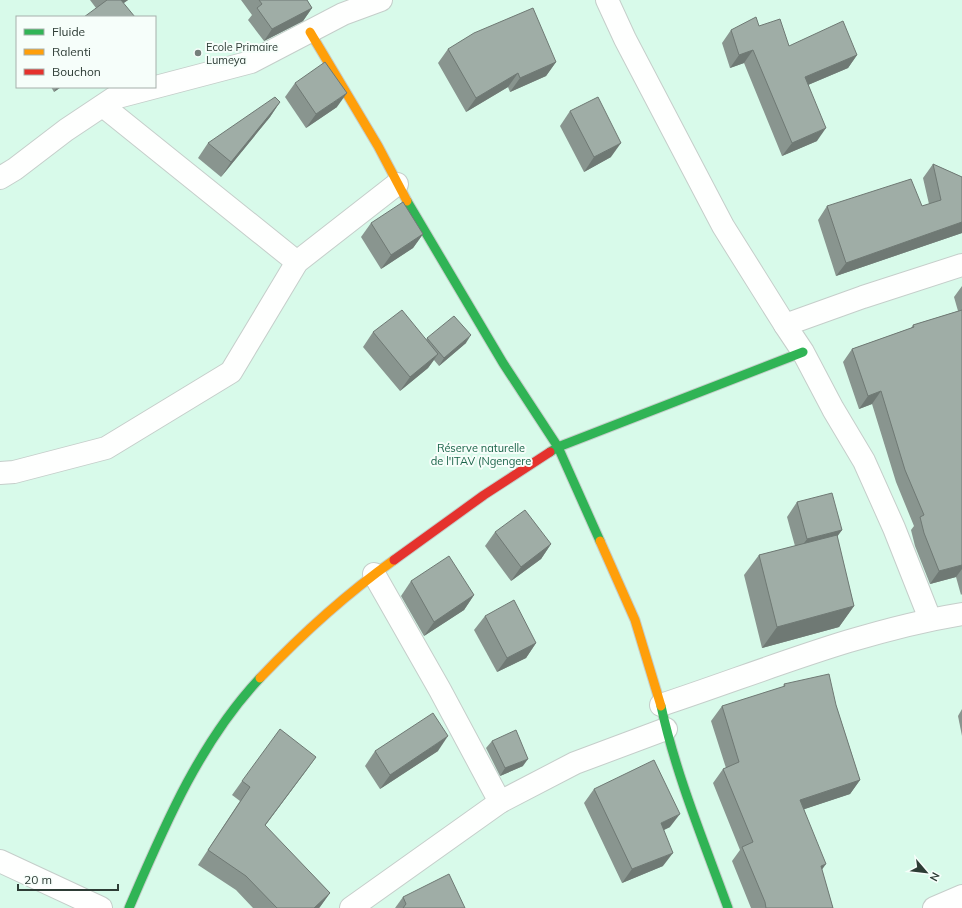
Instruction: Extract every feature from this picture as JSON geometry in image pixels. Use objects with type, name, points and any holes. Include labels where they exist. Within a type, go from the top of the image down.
[{"type":"street","points":[[156,87],[251,62],[343,14],[381,0]]},
{"type":"street","points":[[607,0],[625,39],[724,226],[803,352],[833,409],[864,461],[894,528],[930,619]]},
{"type":"street","points":[[310,32],[378,146],[397,184],[504,364],[558,447],[635,620],[662,705],[666,729],[693,811],[728,908]]},
{"type":"street","points":[[0,178],[15,169],[66,130],[114,98],[152,88]]},
{"type":"street","points":[[103,106],[297,262]]},
{"type":"street","points":[[0,473],[14,472],[106,448],[230,372],[297,262],[397,184]]},
{"type":"street","points":[[785,325],[863,297],[962,265]]},
{"type":"street","points":[[129,908],[161,835],[198,762],[240,699],[290,646],[374,574],[484,495],[558,447],[803,352]]},
{"type":"street","points":[[374,574],[440,690],[500,802]]},
{"type":"street","points":[[662,705],[831,646],[930,619],[962,614]]},
{"type":"street","points":[[351,908],[500,802],[575,763],[666,729]]},
{"type":"street","points":[[0,861],[101,908]]},
{"type":"street","points":[[934,908],[962,896]]},
{"type":"green space","name":"Réserve naturelle de l'ITAV (Ngengere","points":[[0,0],[962,0],[962,908],[0,908]]},
{"type":"building","points":[[107,0],[121,0],[134,16],[85,16]]},
{"type":"building","points":[[259,0],[307,0],[312,8],[272,29],[257,8],[262,4]]},
{"type":"building","points":[[533,8],[556,62],[520,78],[518,73],[476,98],[448,49],[474,33]]},
{"type":"building","points":[[756,17],[759,26],[780,19],[789,46],[843,21],[857,55],[805,77],[826,128],[792,143],[753,50],[739,55],[731,30]]},
{"type":"building","points":[[325,62],[347,93],[316,114],[295,83]]},
{"type":"building","points":[[275,97],[280,102],[231,162],[208,143]]},
{"type":"building","points":[[598,97],[621,143],[594,157],[570,111]]},
{"type":"building","points":[[933,164],[962,177],[962,222],[846,263],[827,206],[911,179],[922,206],[941,200]]},
{"type":"building","points":[[403,202],[423,234],[391,255],[371,223]]},
{"type":"building","points":[[402,310],[438,354],[410,377],[373,332]]},
{"type":"building","points":[[962,310],[962,565],[939,571],[924,533],[920,517],[924,515],[905,470],[881,391],[868,396],[852,349],[914,327],[913,325]]},
{"type":"building","points":[[454,316],[471,335],[444,358],[427,338]]},
{"type":"building","points":[[832,493],[842,530],[807,539],[797,502]]},
{"type":"building","points":[[525,510],[551,544],[521,567],[495,532]]},
{"type":"building","points":[[837,535],[854,606],[777,627],[759,555]]},
{"type":"building","points":[[449,556],[474,595],[434,622],[411,581]]},
{"type":"building","points":[[514,600],[536,643],[507,658],[485,616]]},
{"type":"building","points":[[829,674],[836,705],[860,780],[800,800],[826,864],[821,866],[833,908],[766,908],[765,902],[742,847],[753,842],[723,769],[739,762],[722,706],[785,686],[784,684]]},
{"type":"building","points":[[433,713],[448,736],[390,775],[375,751]]},
{"type":"building","points":[[280,729],[316,757],[265,825],[330,893],[314,908],[277,908],[246,876],[208,850],[250,787],[242,781]]},
{"type":"building","points":[[516,730],[528,759],[505,768],[492,741]]},
{"type":"building","points":[[654,760],[680,814],[661,823],[673,853],[632,869],[594,789]]},
{"type":"building","points":[[449,874],[465,908],[403,908],[406,904],[403,897]]},
{"type":"traffic: fast","points":[[407,201],[503,363],[558,447],[600,541]]},
{"type":"traffic: fast","points":[[550,452],[558,447],[803,352]]},
{"type":"traffic: fast","points":[[129,908],[170,817],[201,758],[238,703],[260,678]]},
{"type":"traffic: fast","points":[[661,706],[682,783],[728,908]]},
{"type":"traffic: slow","points":[[310,32],[378,146],[407,201]]},
{"type":"traffic: slow","points":[[600,541],[635,620],[661,706]]},
{"type":"traffic: slow","points":[[260,678],[291,646],[324,616],[394,560]]},
{"type":"traffic: jam","points":[[394,560],[484,495],[550,452]]},
{"type":"place","name":"Ecole Primaire Lumeya","points":[[198,53]]}]
